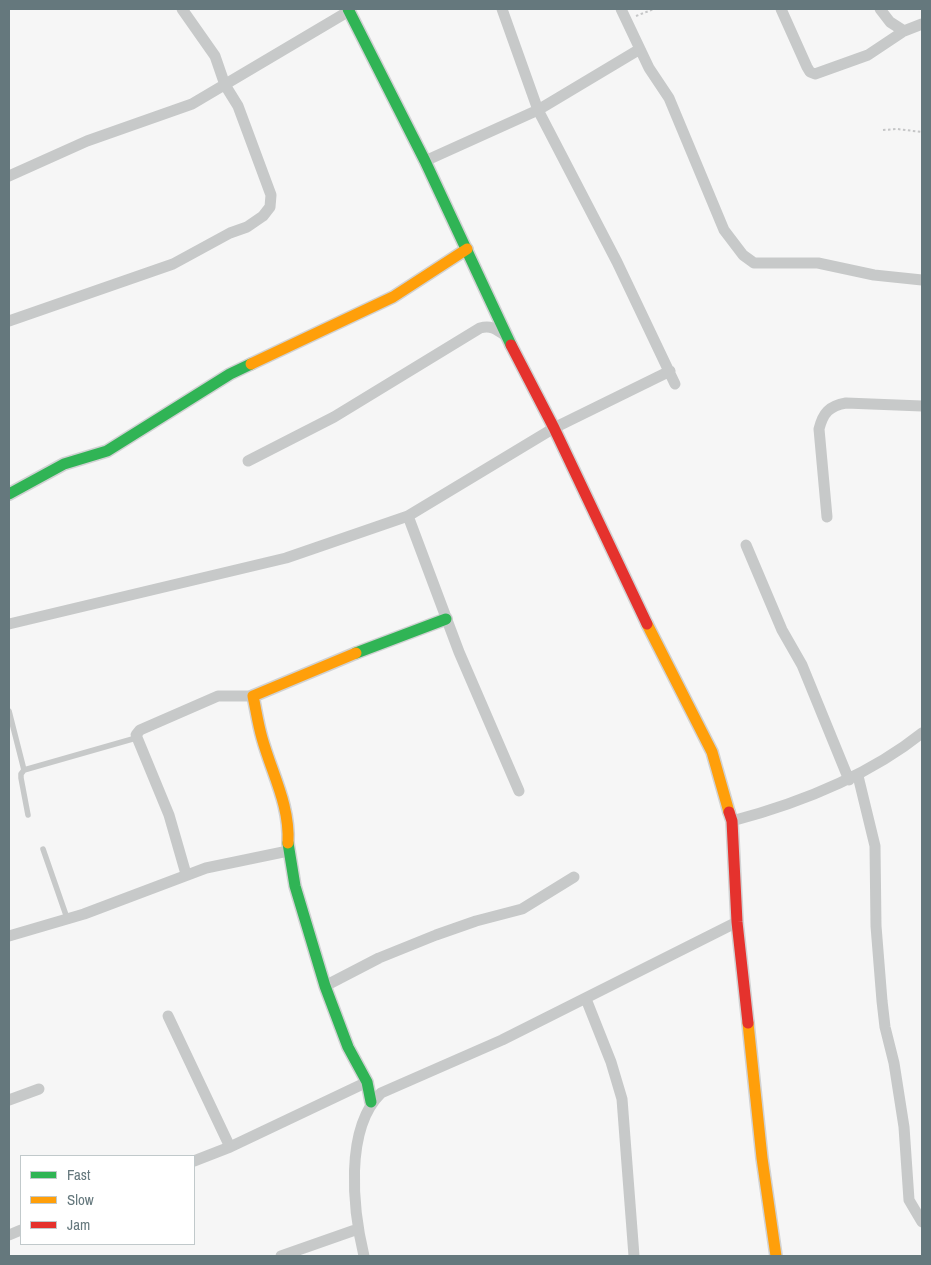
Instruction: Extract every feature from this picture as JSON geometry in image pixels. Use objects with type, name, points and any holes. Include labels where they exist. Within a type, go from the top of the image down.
[{"type":"street","points":[[9,321],[173,264],[230,233],[247,227],[263,216],[270,207],[271,195],[238,106],[226,85],[214,56],[182,9]]},
{"type":"street","points":[[502,9],[538,110],[617,262],[676,384]]},
{"type":"street","points":[[621,9],[649,68],[669,98],[724,230],[743,255],[754,263],[818,263],[882,277],[922,280]]},
{"type":"street","points":[[781,9],[807,67],[810,72],[815,74],[868,55],[904,31],[922,24]]},
{"type":"street","points":[[880,9],[890,22],[904,31]]},
{"type":"street","points":[[9,176],[87,141],[192,104],[349,10],[425,161],[506,336],[554,428],[638,606],[712,752],[732,821],[737,922],[762,1158],[776,1256]]},
{"type":"street","points":[[425,161],[538,110],[640,49]]},
{"type":"street","points":[[9,494],[64,464],[107,451],[230,374],[393,297],[467,249]]},
{"type":"street","points":[[248,461],[334,418],[480,328],[487,326],[495,328],[506,336]]},
{"type":"street","points":[[9,624],[286,558],[408,516],[554,428],[670,371]]},
{"type":"street","points":[[827,517],[819,429],[822,416],[827,410],[835,404],[846,403],[922,406]]},
{"type":"street","points":[[408,516],[446,619],[519,791]]},
{"type":"street","points":[[746,545],[782,630],[802,665],[853,778],[875,846],[876,926],[885,1027],[894,1064],[904,1127],[909,1200],[922,1222]]},
{"type":"street","points":[[186,874],[169,815],[136,738],[140,730],[218,696],[253,696],[276,688],[342,658],[446,619]]},
{"type":"street","points":[[253,696],[262,738],[281,791],[289,823],[288,851],[295,886],[325,986],[348,1047],[367,1082],[372,1102]]},
{"type":"street","points":[[732,821],[764,813],[853,778],[922,733]]},
{"type":"street","points":[[9,936],[67,918],[186,874],[288,851]]},
{"type":"street","points":[[325,986],[379,958],[436,935],[476,921],[505,915],[522,909],[574,877]]},
{"type":"street","points":[[364,1256],[358,1229],[355,1152],[365,1113],[381,1092],[502,1040],[737,922]]},
{"type":"street","points":[[586,999],[611,1062],[622,1099],[634,1256]]},
{"type":"street","points":[[168,1016],[230,1147]]},
{"type":"street","points":[[195,1161],[230,1147],[367,1082]]},
{"type":"street","points":[[9,1100],[39,1089]]},
{"type":"street","points":[[281,1256],[358,1229]]},
{"type":"lane","points":[[9,710],[24,770],[21,774],[28,815]]},
{"type":"lane","points":[[24,770],[136,738]]},
{"type":"lane","points":[[43,849],[67,918]]},
{"type":"path","points":[[628,22],[654,9]]},
{"type":"path","points":[[883,130],[905,129],[922,132]]},
{"type":"traffic: fast","points":[[348,9],[425,161],[511,345]]},
{"type":"traffic: fast","points":[[9,494],[64,464],[107,451],[230,374],[251,364]]},
{"type":"traffic: fast","points":[[356,653],[446,619]]},
{"type":"traffic: fast","points":[[288,843],[295,886],[325,986],[348,1047],[367,1082],[371,1102]]},
{"type":"traffic: slow","points":[[251,364],[393,297],[467,249]]},
{"type":"traffic: slow","points":[[647,624],[712,752],[729,812]]},
{"type":"traffic: slow","points":[[288,843],[288,829],[283,803],[262,738],[253,696],[356,653]]},
{"type":"traffic: slow","points":[[748,1023],[762,1158],[776,1256]]},
{"type":"traffic: jam","points":[[511,345],[554,428],[647,624]]},
{"type":"traffic: jam","points":[[729,812],[732,821],[737,922],[748,1023]]}]
